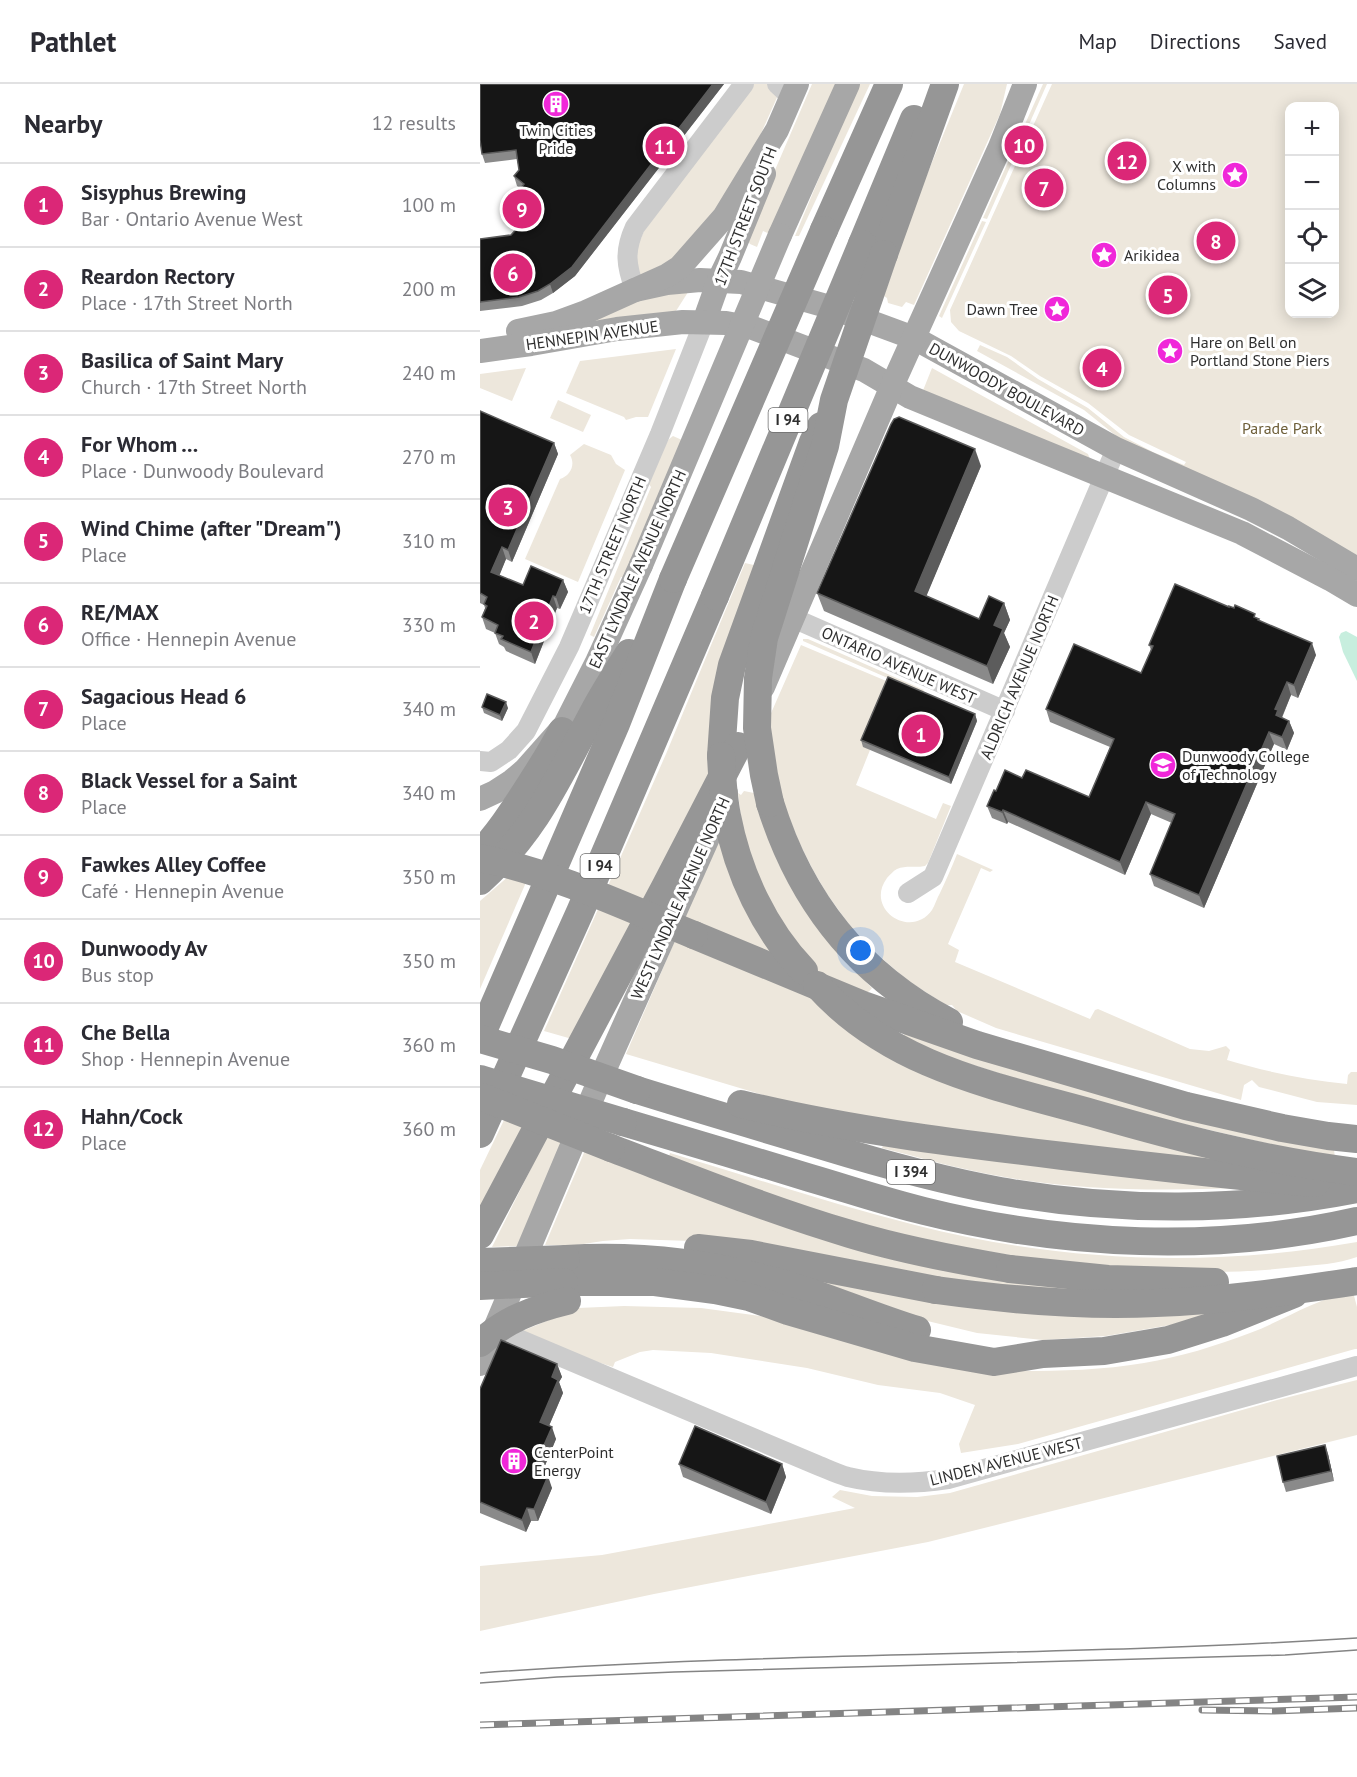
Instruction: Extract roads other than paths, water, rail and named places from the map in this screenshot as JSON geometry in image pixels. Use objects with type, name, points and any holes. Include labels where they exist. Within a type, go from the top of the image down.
[{"type":"highway","name":"I 94","points":[[480,1038],[616,724],[673,579],[889,84]]},
{"type":"highway","name":"I 94","points":[[480,1134],[580,912],[715,596],[873,249],[907,133],[930,84]]},
{"type":"highway","points":[[944,1027],[862,959],[834,928],[811,896],[785,845],[770,803],[757,728],[756,708],[761,656],[769,616],[825,446],[834,400],[873,249],[945,84]]},
{"type":"highway","points":[[834,400],[813,442],[737,646],[725,698],[721,756],[727,815],[740,865],[755,901],[776,936],[798,965],[843,1011],[879,1038],[933,1065],[1009,1090],[1186,1139],[1252,1155],[1357,1172]]},
{"type":"highway","points":[[480,881],[512,849],[541,810],[592,714],[673,579]]},
{"type":"highway","points":[[480,853],[508,820],[547,760],[566,725]]},
{"type":"highway","points":[[480,1235],[738,746]]},
{"type":"highway","points":[[480,858],[532,871],[574,886],[863,1005],[980,1036],[1188,1097],[1271,1126],[1357,1139]]},
{"type":"highway","name":"I 394","points":[[480,1038],[640,1084],[896,1167],[1027,1196],[1086,1203],[1164,1206],[1260,1202],[1357,1187]]},
{"type":"highway","name":"I 394","points":[[480,1078],[859,1193],[992,1226],[1069,1236],[1194,1241],[1281,1234],[1357,1221]]},
{"type":"highway","points":[[640,1084],[847,1126],[936,1140],[1248,1177],[1357,1187]]},
{"type":"highway","points":[[480,1096],[775,1210],[922,1253],[1011,1269],[1108,1279],[1182,1283],[1241,1282],[1357,1270]]},
{"type":"highway","points":[[488,1336],[523,1314],[571,1275],[621,1246],[657,1245],[706,1248],[751,1254],[936,1290],[1037,1301],[1146,1304],[1229,1299],[1357,1281]]},
{"type":"highway","points":[[480,1286],[571,1275],[642,1258],[734,1272],[801,1290],[917,1330],[964,1341],[1043,1354]]},
{"type":"highway","points":[[480,1262],[571,1275],[703,1288],[749,1297],[788,1311],[915,1348],[994,1362],[1043,1354],[1104,1351],[1168,1340],[1222,1323],[1357,1270]]},
{"type":"main road","name":"EAST LYNDALE AVENUE NORTH","points":[[480,799],[512,782],[566,725],[641,565],[780,235],[848,84]]},
{"type":"main road","name":"WEST LYNDALE AVENUE NORTH","points":[[480,1364],[488,1336],[723,804],[738,746],[897,375],[1000,147],[1025,84]]},
{"type":"main road","points":[[635,290],[680,267],[724,217],[777,130],[789,88]]},
{"type":"main road","name":"17TH STREET SOUTH","points":[[712,301],[761,183],[777,130]]},
{"type":"main road","name":"DUNWOODY BOULEVARD","points":[[635,290],[668,282],[705,279],[712,301],[726,323],[753,328],[864,370],[897,375],[910,397],[1242,533],[1330,579],[1357,596]]},
{"type":"main road","name":"DUNWOODY BOULEVARD","points":[[712,301],[741,282],[830,307],[914,338],[1136,460],[1251,509],[1357,569]]},
{"type":"main road","name":"HENNEPIN AVENUE","points":[[480,337],[556,323],[635,290]]},
{"type":"main road","name":"HENNEPIN AVENUE","points":[[480,351],[617,329],[677,323],[712,301]]},
{"type":"street","points":[[635,290],[629,273],[627,251],[635,227],[744,84]]},
{"type":"street","name":"17TH STREET NORTH","points":[[480,761],[491,762],[510,750],[526,730],[569,647],[647,465],[712,301]]},
{"type":"street","name":"ALDRICH AVENUE NORTH","points":[[908,893],[933,878],[1116,449]]},
{"type":"street","name":"ONTARIO AVENUE WEST","points":[[793,618],[1005,711]]},
{"type":"street","name":"LINDEN AVENUE WEST","points":[[488,1336],[848,1477],[881,1482],[916,1483],[948,1479],[1357,1366]]},
{"type":"tram line","points":[[480,1673],[699,1661],[1138,1648],[1357,1638]]},
{"type":"tram line","points":[[480,1683],[674,1672],[1285,1655],[1357,1650]]},
{"type":"railway","points":[[480,1725],[1357,1697]]},
{"type":"railway","points":[[1202,1710],[1274,1711],[1357,1708]]},
{"type":"place","name":"Twin Cities Pride","points":[[556,104]]},
{"type":"place","name":"Dunwoody Av","points":[[1024,145]]},
{"type":"place","name":"Che Bella","points":[[665,146]]},
{"type":"place","name":"Hahn/Cock","points":[[1127,161]]},
{"type":"place","name":"X with Columns","points":[[1235,175]]},
{"type":"place","name":"Sagacious Head 6","points":[[1044,188]]},
{"type":"place","name":"Fawkes Alley Coffee","points":[[522,209]]},
{"type":"place","name":"Black Vessel for a Saint","points":[[1216,241]]},
{"type":"place","name":"Arikidea","points":[[1104,255]]},
{"type":"place","name":"RE/MAX","points":[[513,273]]},
{"type":"place","name":"Wind Chime (after \"Dream\")","points":[[1168,295]]},
{"type":"place","name":"Dawn Tree","points":[[1057,309]]},
{"type":"place","name":"Hare on Bell on Portland Stone Piers","points":[[1170,351]]},
{"type":"place","name":"For Whom ...","points":[[1102,368]]},
{"type":"place","name":"Basilica of Saint Mary","points":[[508,507]]},
{"type":"place","name":"Reardon Rectory","points":[[534,621]]},
{"type":"place","name":"Sisyphus Brewing","points":[[921,734]]},
{"type":"place","name":"Dunwoody College of Technology","points":[[1163,765]]},
{"type":"place","name":"CenterPoint Energy","points":[[514,1461]]},
{"type":"park label","name":"Parade Park","points":[[1282,428]]}]
